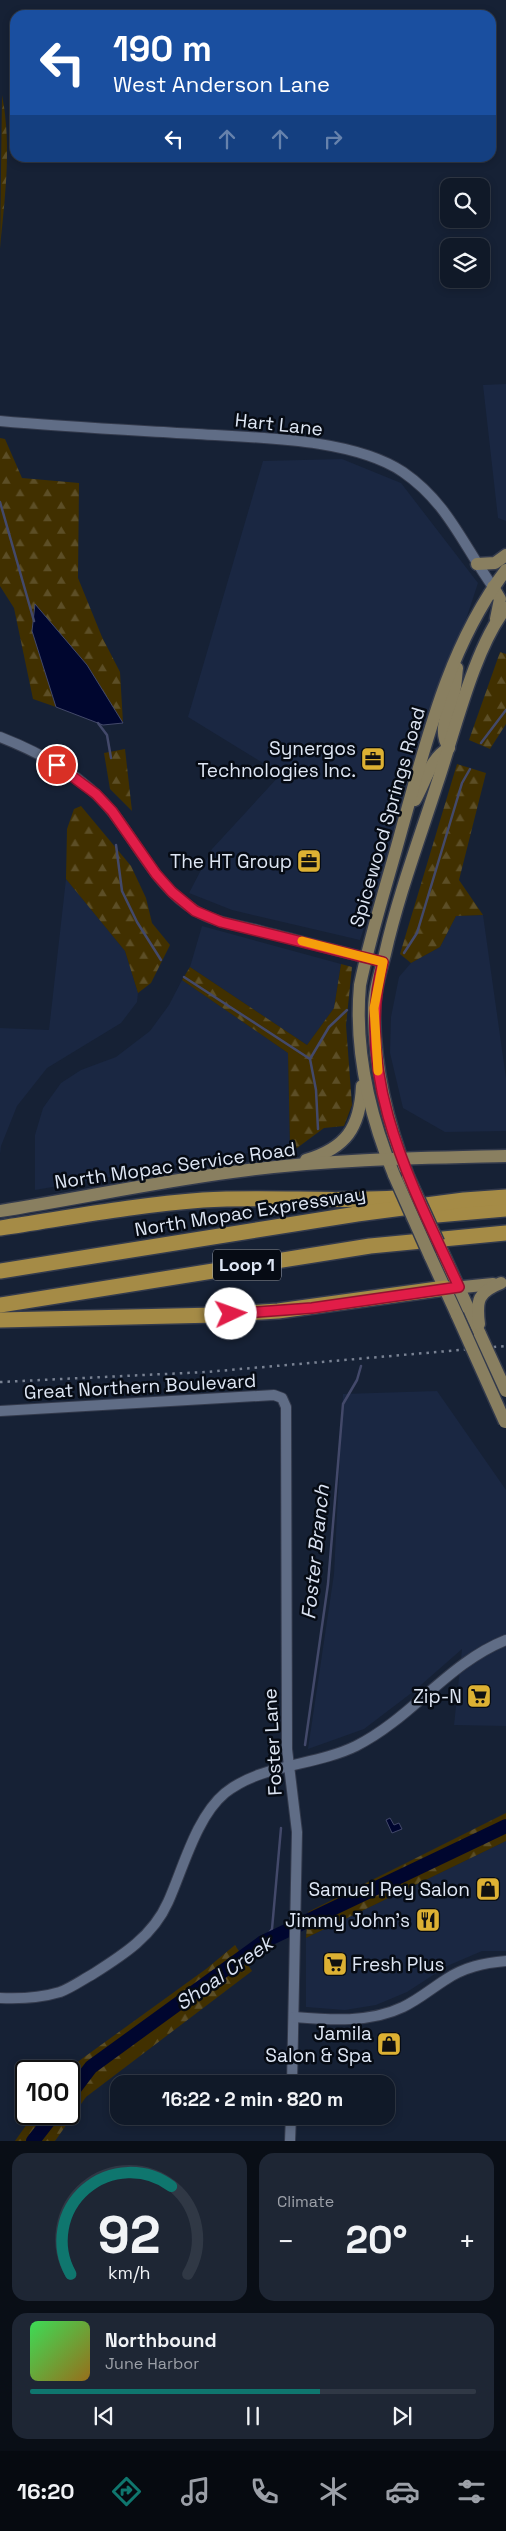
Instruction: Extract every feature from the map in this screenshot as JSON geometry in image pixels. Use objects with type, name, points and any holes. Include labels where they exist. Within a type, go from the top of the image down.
[{"type":"highway","points":[[0,1228],[156,1204],[204,1200],[377,1200],[441,1195],[464,1200]]},
{"type":"highway","name":"North Mopac Expressway","points":[[0,1271],[304,1222],[464,1200],[506,1197]]},
{"type":"highway","points":[[0,1281],[342,1226],[506,1209]]},
{"type":"highway","points":[[0,1295],[365,1237],[506,1223]]},
{"type":"highway","name":"Loop 1","points":[[0,1305],[360,1248],[502,1234]]},
{"type":"highway","points":[[0,1320],[278,1312],[449,1282]]},
{"type":"main road","points":[[477,564],[495,563],[506,555]]},
{"type":"main road","name":"Spicewood Springs Road","points":[[449,1282],[418,1230],[388,1161],[373,1115],[363,1074],[358,1010],[366,958],[405,818],[458,651],[493,587],[506,570]]},
{"type":"main road","points":[[496,624],[500,599],[493,587],[506,583]]},
{"type":"main road","name":"Spicewood Springs Road","points":[[449,1282],[438,1242],[408,1176],[384,1104],[378,1072],[374,1008],[393,918],[476,667],[496,624],[506,608]]},
{"type":"main road","points":[[405,818],[427,779],[433,761],[450,748],[444,740],[444,725],[455,690],[458,651]]},
{"type":"main road","points":[[287,1166],[330,1152],[350,1133],[360,1110],[363,1074]]},
{"type":"main road","name":"North Mopac Service Road","points":[[0,1211],[139,1186],[287,1166],[506,1156]]},
{"type":"main road","points":[[449,1282],[503,1283]]},
{"type":"main road","points":[[449,1282],[457,1315],[505,1423]]},
{"type":"main road","points":[[449,1282],[480,1334],[506,1391]]},
{"type":"main road","points":[[480,1334],[477,1313],[478,1302],[483,1293],[503,1283]]},
{"type":"street","name":"Hart Lane","points":[[0,421],[255,438],[353,449],[383,460],[420,486],[440,504],[458,528],[477,564],[493,587]]},
{"type":"street","points":[[0,737],[25,747],[51,761],[96,794],[117,818],[156,874],[172,892],[195,911],[221,922],[383,962]]},
{"type":"street","name":"Great Northern Boulevard","points":[[0,1411],[274,1395],[282,1398]]},
{"type":"street","name":"Foster Lane","points":[[282,1398],[286,1407],[286,1733],[288,1768],[298,1832],[292,2075]]},
{"type":"street","points":[[0,1998],[29,1999],[62,1991],[129,1950],[160,1918],[206,1814],[224,1794],[243,1781],[328,1758],[373,1737],[405,1714],[469,1660],[506,1640]]},
{"type":"street","points":[[294,2017],[336,2020],[388,2013],[414,2001],[463,1970],[482,1964],[506,1961]]},
{"type":"street","points":[[290,2141],[291,2125]]},
{"type":"shaded area","points":[[506,384],[506,521],[498,518],[483,385]]},
{"type":"shaded area","points":[[342,459],[401,483],[478,583],[360,940],[232,910],[189,893],[212,849],[281,774],[188,717],[263,461]]},
{"type":"shaded area","points":[[35,604],[87,665],[123,723],[103,725],[56,707],[32,631]]},
{"type":"shaded area","points":[[66,879],[125,951],[138,993],[137,1002],[121,1023],[47,1068],[17,1106],[1,1146],[0,1154],[0,1028],[49,1030]]},
{"type":"shaded area","points":[[483,915],[506,1078],[506,1131],[445,1132],[403,1108],[390,1053],[391,1017],[399,977],[411,963],[440,947],[456,916]]},
{"type":"shaded area","points":[[202,926],[341,964],[334,1008],[307,1045],[190,967]]},
{"type":"shaded area","points":[[182,980],[288,1053],[290,1146],[35,1190],[35,1135],[43,1108],[61,1083],[81,1070],[116,1057],[150,1031],[169,1005]]},
{"type":"shaded area","points":[[437,1391],[506,1490],[506,1726],[454,1725],[462,1649],[414,1691],[364,1729],[308,1749],[334,1574],[343,1394]]},
{"type":"shaded area","points":[[390,1818],[394,1825],[399,1823],[402,1829],[392,1833],[386,1820]]},
{"type":"shaded area","points":[[506,1841],[506,1951],[482,1951],[447,1966],[407,1992],[376,2005],[345,2010],[306,2007],[306,1938]]},
{"type":"green space","points":[[2,95],[7,133],[7,152],[0,249]]},
{"type":"green space","points":[[0,438],[5,439],[22,478],[79,483],[78,578],[102,637],[120,672],[123,723],[87,665],[35,605],[32,631],[56,707],[33,699],[14,608],[0,586]]},
{"type":"green space","points":[[500,652],[506,654],[506,724],[490,749],[469,740]]},
{"type":"green space","points":[[125,749],[132,811],[110,789],[104,753]]},
{"type":"green space","points":[[457,764],[486,773],[459,880],[483,915],[456,916],[440,947],[411,963],[400,954]]},
{"type":"green space","points":[[81,806],[131,866],[146,898],[152,923],[170,945],[151,983],[138,993],[125,951],[66,879],[67,829],[74,809]]},
{"type":"green space","points":[[341,964],[352,967],[346,1025],[352,1105],[344,1126],[324,1128],[297,1148],[290,1146],[288,1053],[182,980],[190,967],[307,1045],[334,1008]]},
{"type":"green space","points":[[506,1813],[506,1841],[306,1938],[308,1912]]},
{"type":"green space","points":[[235,1945],[252,1971],[115,2075],[110,2075],[110,2079],[86,2097],[80,2106],[80,2060],[206,1969]]},
{"type":"green space","points":[[26,2125],[66,2125],[55,2141],[15,2141]]},
{"type":"waterway","name":"Foster Branch","points":[[0,502],[34,621]]},
{"type":"waterway","points":[[481,743],[506,710]]},
{"type":"waterway","name":"Foster Branch","points":[[98,723],[107,735],[111,758]]},
{"type":"waterway","points":[[404,953],[417,933],[462,783],[470,769]]},
{"type":"waterway","name":"Foster Branch","points":[[116,845],[122,891],[137,922],[161,960]]},
{"type":"waterway","name":"Foster Branch","points":[[184,977],[310,1059],[316,1090],[318,1129]]},
{"type":"waterway","points":[[310,1059],[329,1027],[347,1010]]},
{"type":"waterway","name":"Foster Branch","points":[[305,1745],[328,1584],[343,1404],[357,1380],[361,1366]]},
{"type":"waterway","name":"Shoal Creek","points":[[80,2082],[91,2067],[263,1942],[506,1826]]},
{"type":"waterway","name":"Foster Branch","points":[[263,1942],[272,1929],[281,1828]]},
{"type":"waterway","name":"Shoal Creek","points":[[33,2141],[45,2125]]},
{"type":"railway","points":[[0,1382],[206,1372],[506,1346]]},
{"type":"slow traffic","points":[[302,941],[383,962],[376,988],[374,1008],[378,1071]]},
{"type":"place","name":"Synergos Technologies Inc.","points":[[373,759]]},
{"type":"place","name":"The HT Group","points":[[309,861]]},
{"type":"place","name":"Zip-N","points":[[479,1696]]},
{"type":"place","name":"Samuel Rey Salon","points":[[488,1889]]},
{"type":"place","name":"Jimmy John's","points":[[428,1920]]},
{"type":"place","name":"Fresh Plus","points":[[335,1964]]},
{"type":"place","name":"Jamila Salon & Spa","points":[[389,2044]]},
{"type":"route","points":[[57,765],[96,794],[112,811],[156,874],[172,892],[195,911],[221,922],[383,962],[376,988],[374,1008],[378,1072],[384,1104],[408,1176],[459,1287],[312,1308],[231,1314]]}]
